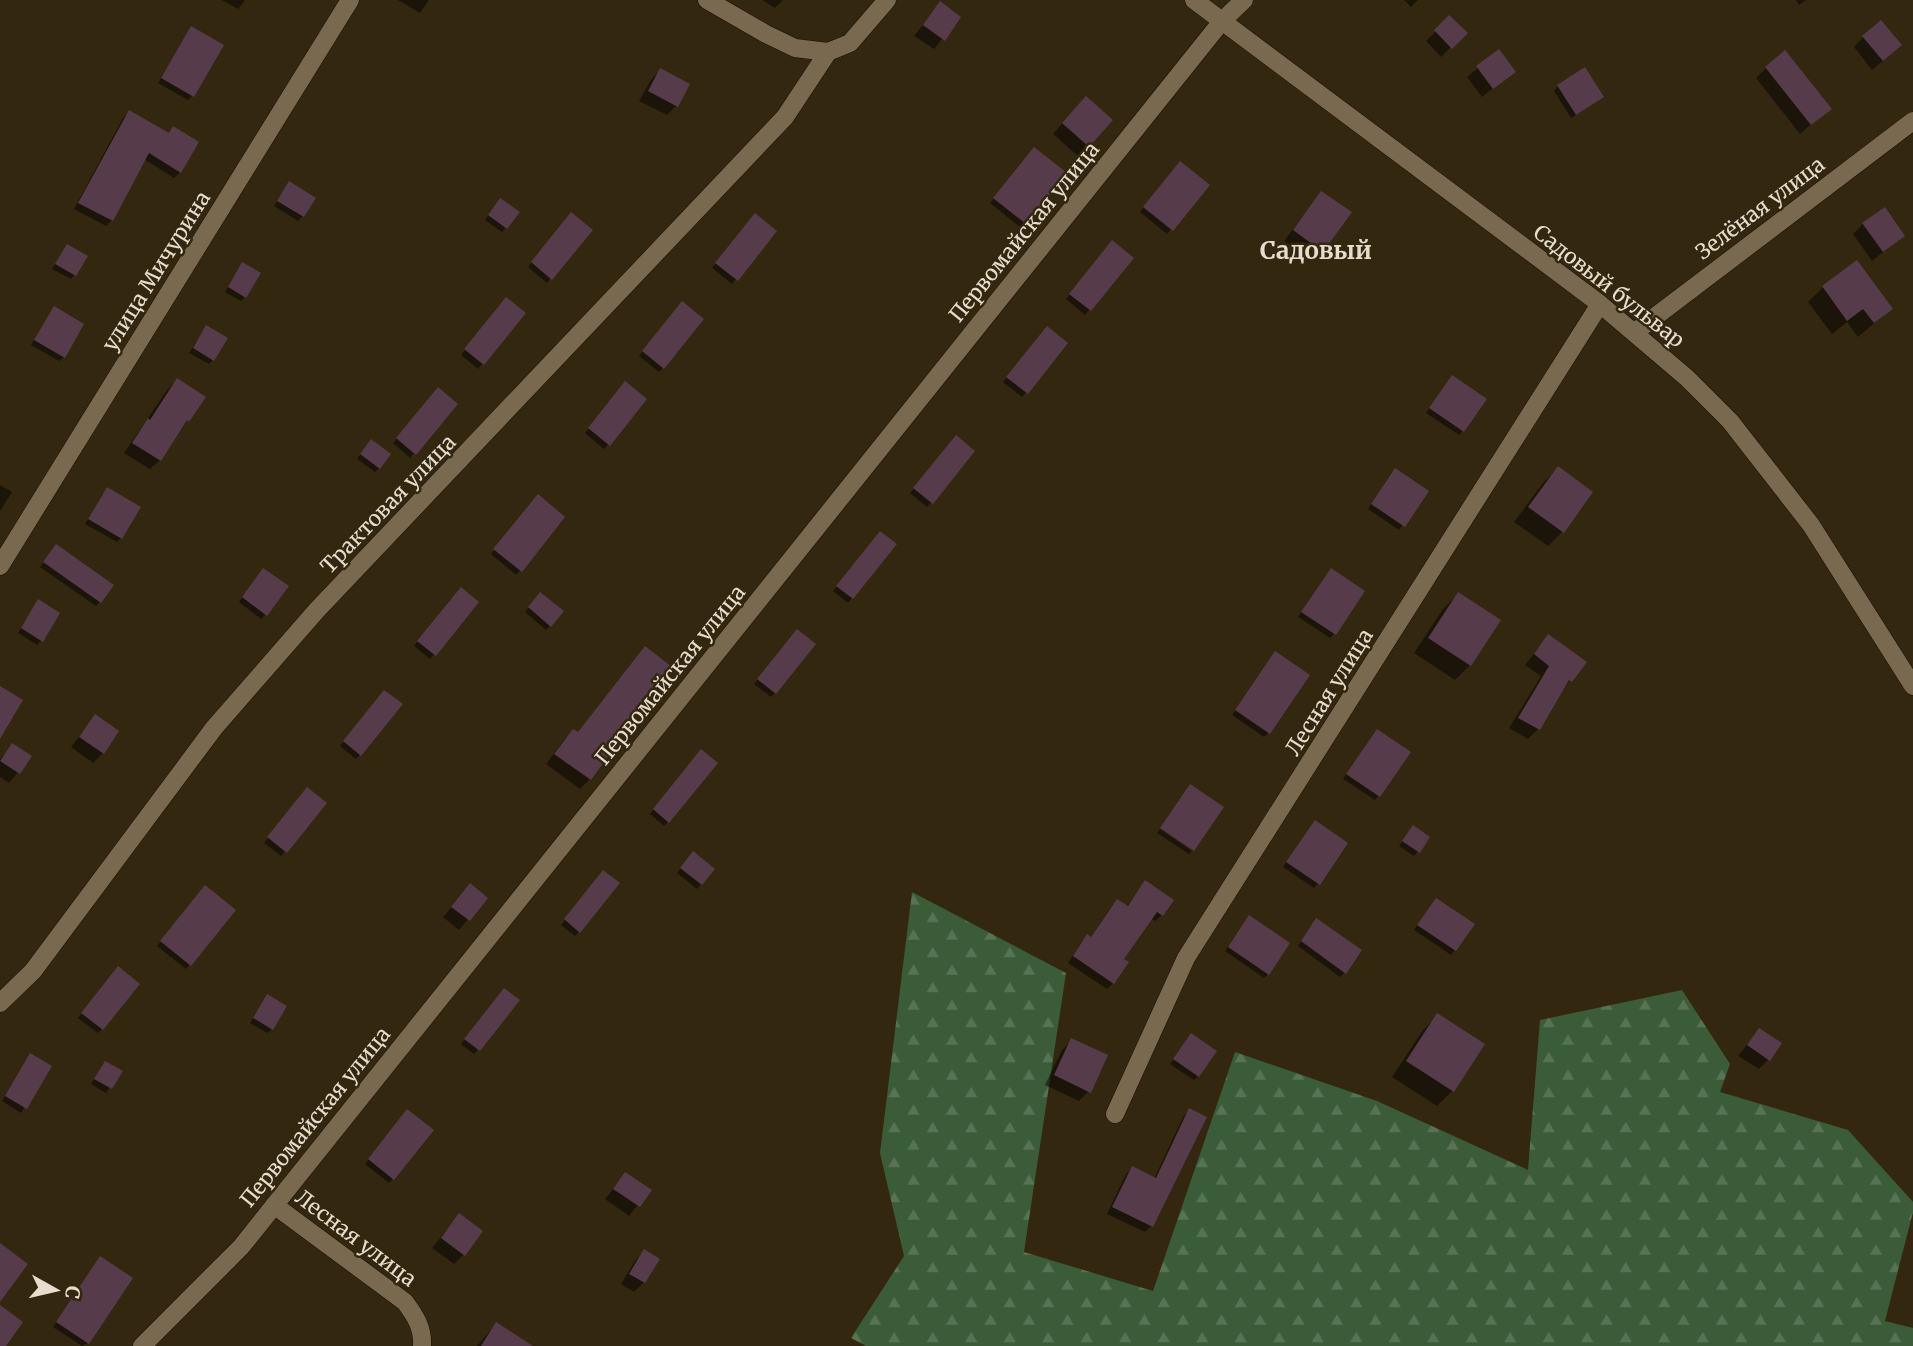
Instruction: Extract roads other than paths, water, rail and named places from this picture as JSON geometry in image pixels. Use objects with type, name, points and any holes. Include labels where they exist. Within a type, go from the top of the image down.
[{"type":"street","name":"улица Мичурина","points":[[0,566],[350,0]]},
{"type":"street","points":[[707,0],[795,48],[828,52],[850,43],[887,0]]},
{"type":"street","name":"Садовый бульвар","points":[[1194,0],[1600,304],[1687,378],[1730,421],[1811,524],[1913,686]]},
{"type":"street","name":"Первомайская улица","points":[[142,1346],[242,1247],[1222,21],[1244,0]]},
{"type":"street","name":"Трактовая улица","points":[[0,1003],[33,971],[214,728],[317,610],[507,413],[785,117],[828,52]]},
{"type":"street","name":"Зелёная улица","points":[[1635,332],[1913,121]]},
{"type":"street","name":"Лесная улица","points":[[1115,1115],[1186,958],[1600,304]]},
{"type":"street","name":"Лесная улица","points":[[274,1205],[405,1302],[419,1325],[422,1346]]},
{"type":"district","name":"Садовый","points":[[1316,250]]}]
